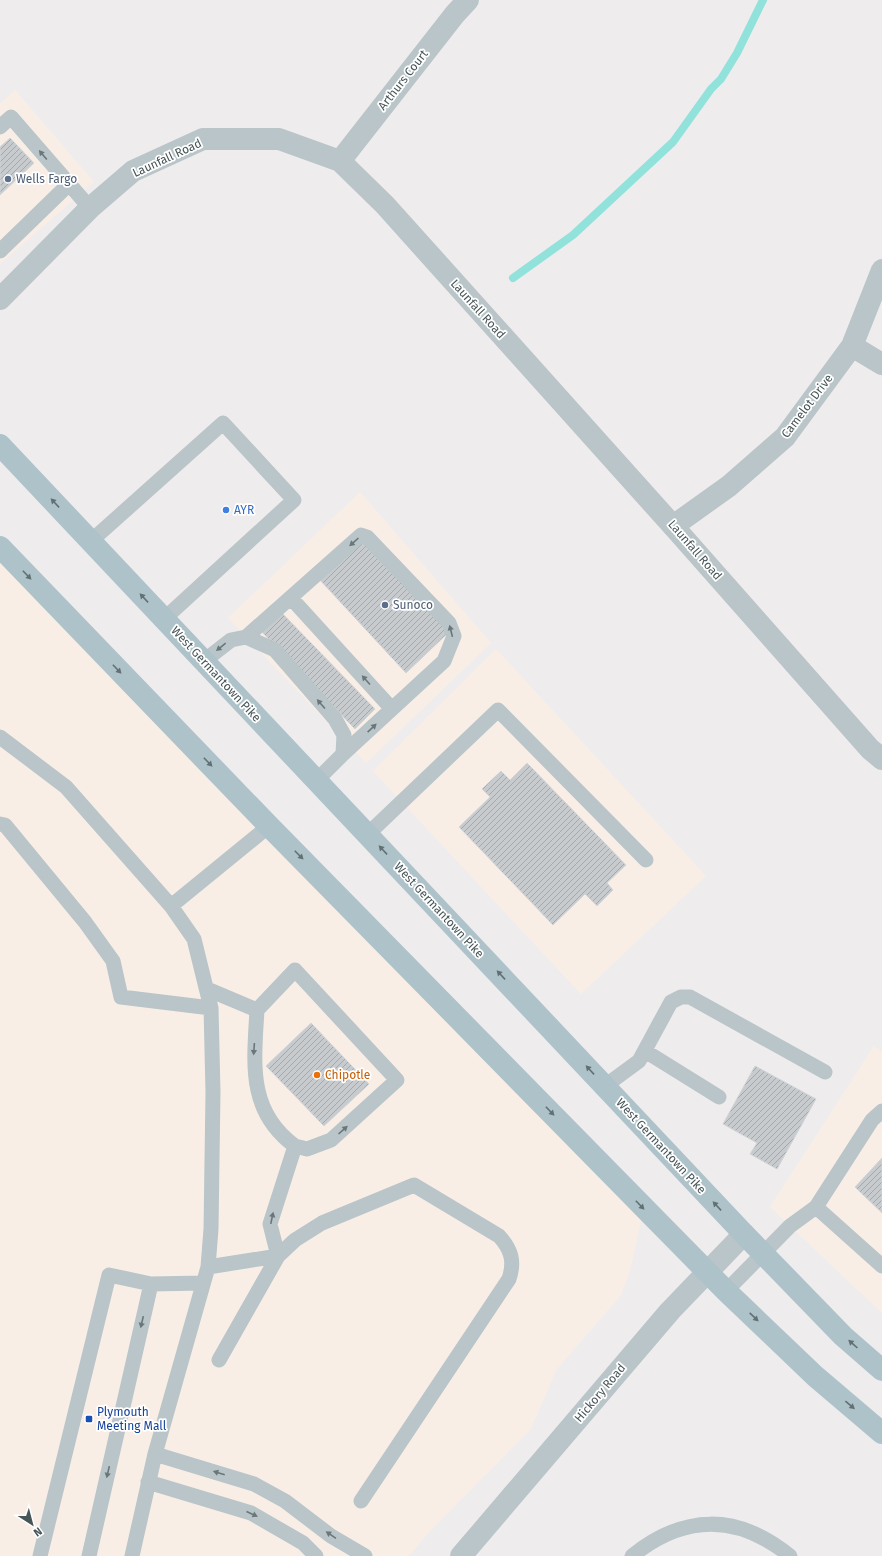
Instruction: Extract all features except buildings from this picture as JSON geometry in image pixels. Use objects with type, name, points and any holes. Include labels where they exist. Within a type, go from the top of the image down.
[{"type":"main road","name":"West Germantown Pike","points":[[0,445],[744,1234],[843,1336],[882,1370]]},
{"type":"main road","points":[[0,547],[269,826],[707,1271],[815,1376],[882,1433]]},
{"type":"street","name":"Arthurs Court","points":[[340,161],[454,14],[468,0]]},
{"type":"street","name":"Launfall Road","points":[[2,292],[90,208],[133,171],[203,140],[279,139],[340,161],[390,211],[673,526],[870,749],[882,759]]},
{"type":"street","name":"Camelot Drive","points":[[673,526],[729,486],[785,437],[852,346],[882,270]]},
{"type":"street","points":[[852,346],[882,364]]},
{"type":"street","name":"Hickory Road","points":[[461,1556],[670,1311],[744,1234]]},
{"type":"lane","points":[[0,127],[11,117],[68,185],[90,208]]},
{"type":"lane","points":[[0,251],[68,185]]},
{"type":"lane","points":[[91,541],[223,423],[294,500],[164,619]]},
{"type":"lane","points":[[204,661],[231,640],[246,637],[361,535],[367,537],[449,623],[454,636],[444,661],[317,780]]},
{"type":"lane","points":[[291,598],[392,709]]},
{"type":"lane","points":[[246,637],[275,650],[335,719],[344,735],[343,754]]},
{"type":"lane","points":[[368,834],[498,710],[646,860]]},
{"type":"lane","points":[[0,737],[66,788],[171,906],[194,939],[211,1008],[213,1092],[211,1230],[208,1267],[155,1454],[132,1556]]},
{"type":"lane","points":[[0,824],[5,825],[32,857],[85,922],[113,961],[121,997],[211,1008]]},
{"type":"lane","points":[[171,906],[269,826]]},
{"type":"lane","points":[[296,970],[398,1080],[331,1140],[307,1149],[295,1146],[281,1136],[266,1116],[258,1093],[254,1072],[254,1052],[257,1010],[296,970]]},
{"type":"lane","points":[[207,989],[257,1010]]},
{"type":"lane","points":[[605,1086],[639,1062],[672,1002],[681,997],[690,997],[825,1072]]},
{"type":"lane","points":[[645,1051],[720,1097]]},
{"type":"lane","points":[[726,1290],[790,1226],[816,1207],[872,1120],[882,1111]]},
{"type":"lane","points":[[278,1256],[270,1224],[295,1146]]},
{"type":"lane","points":[[218,1360],[278,1256],[296,1240],[322,1223],[414,1185],[499,1236],[508,1246],[513,1259],[513,1268],[509,1279],[361,1501]]},
{"type":"lane","points":[[816,1207],[882,1266]]},
{"type":"lane","points":[[208,1267],[278,1256]]},
{"type":"lane","points":[[40,1556],[109,1275],[151,1284],[203,1283]]},
{"type":"lane","points":[[89,1556],[151,1284]]},
{"type":"lane","points":[[155,1454],[254,1484],[285,1501],[331,1536],[365,1556]]},
{"type":"lane","points":[[148,1482],[251,1513],[303,1543],[316,1556]]},
{"type":"lane","points":[[632,1556],[649,1542],[676,1529],[718,1524],[744,1528],[781,1548],[790,1556]]},
{"type":"shaded area","points":[[15,90],[94,182],[0,264],[0,104]]},
{"type":"shaded area","points":[[360,492],[491,643],[366,763],[228,618]]},
{"type":"shaded area","name":"Plymouth Meeting Mall","points":[[0,547],[644,1208],[630,1271],[621,1295],[557,1369],[530,1430],[428,1533],[409,1556],[0,1556]]},
{"type":"shaded area","points":[[496,649],[706,876],[581,994],[373,771]]},
{"type":"shaded area","points":[[874,1046],[882,1051],[882,1313],[770,1207]]},
{"type":"waterway","points":[[513,278],[573,235],[673,142],[711,89],[721,79],[737,53],[763,0]]},
{"type":"place","name":"Wells Fargo","points":[[8,179]]},
{"type":"place","name":"AYR","points":[[226,510]]},
{"type":"place","name":"Sunoco","points":[[385,605]]},
{"type":"place","name":"Chipotle","points":[[317,1075]]},
{"type":"place","name":"Plymouth Meeting Mall","points":[[89,1419]]}]
